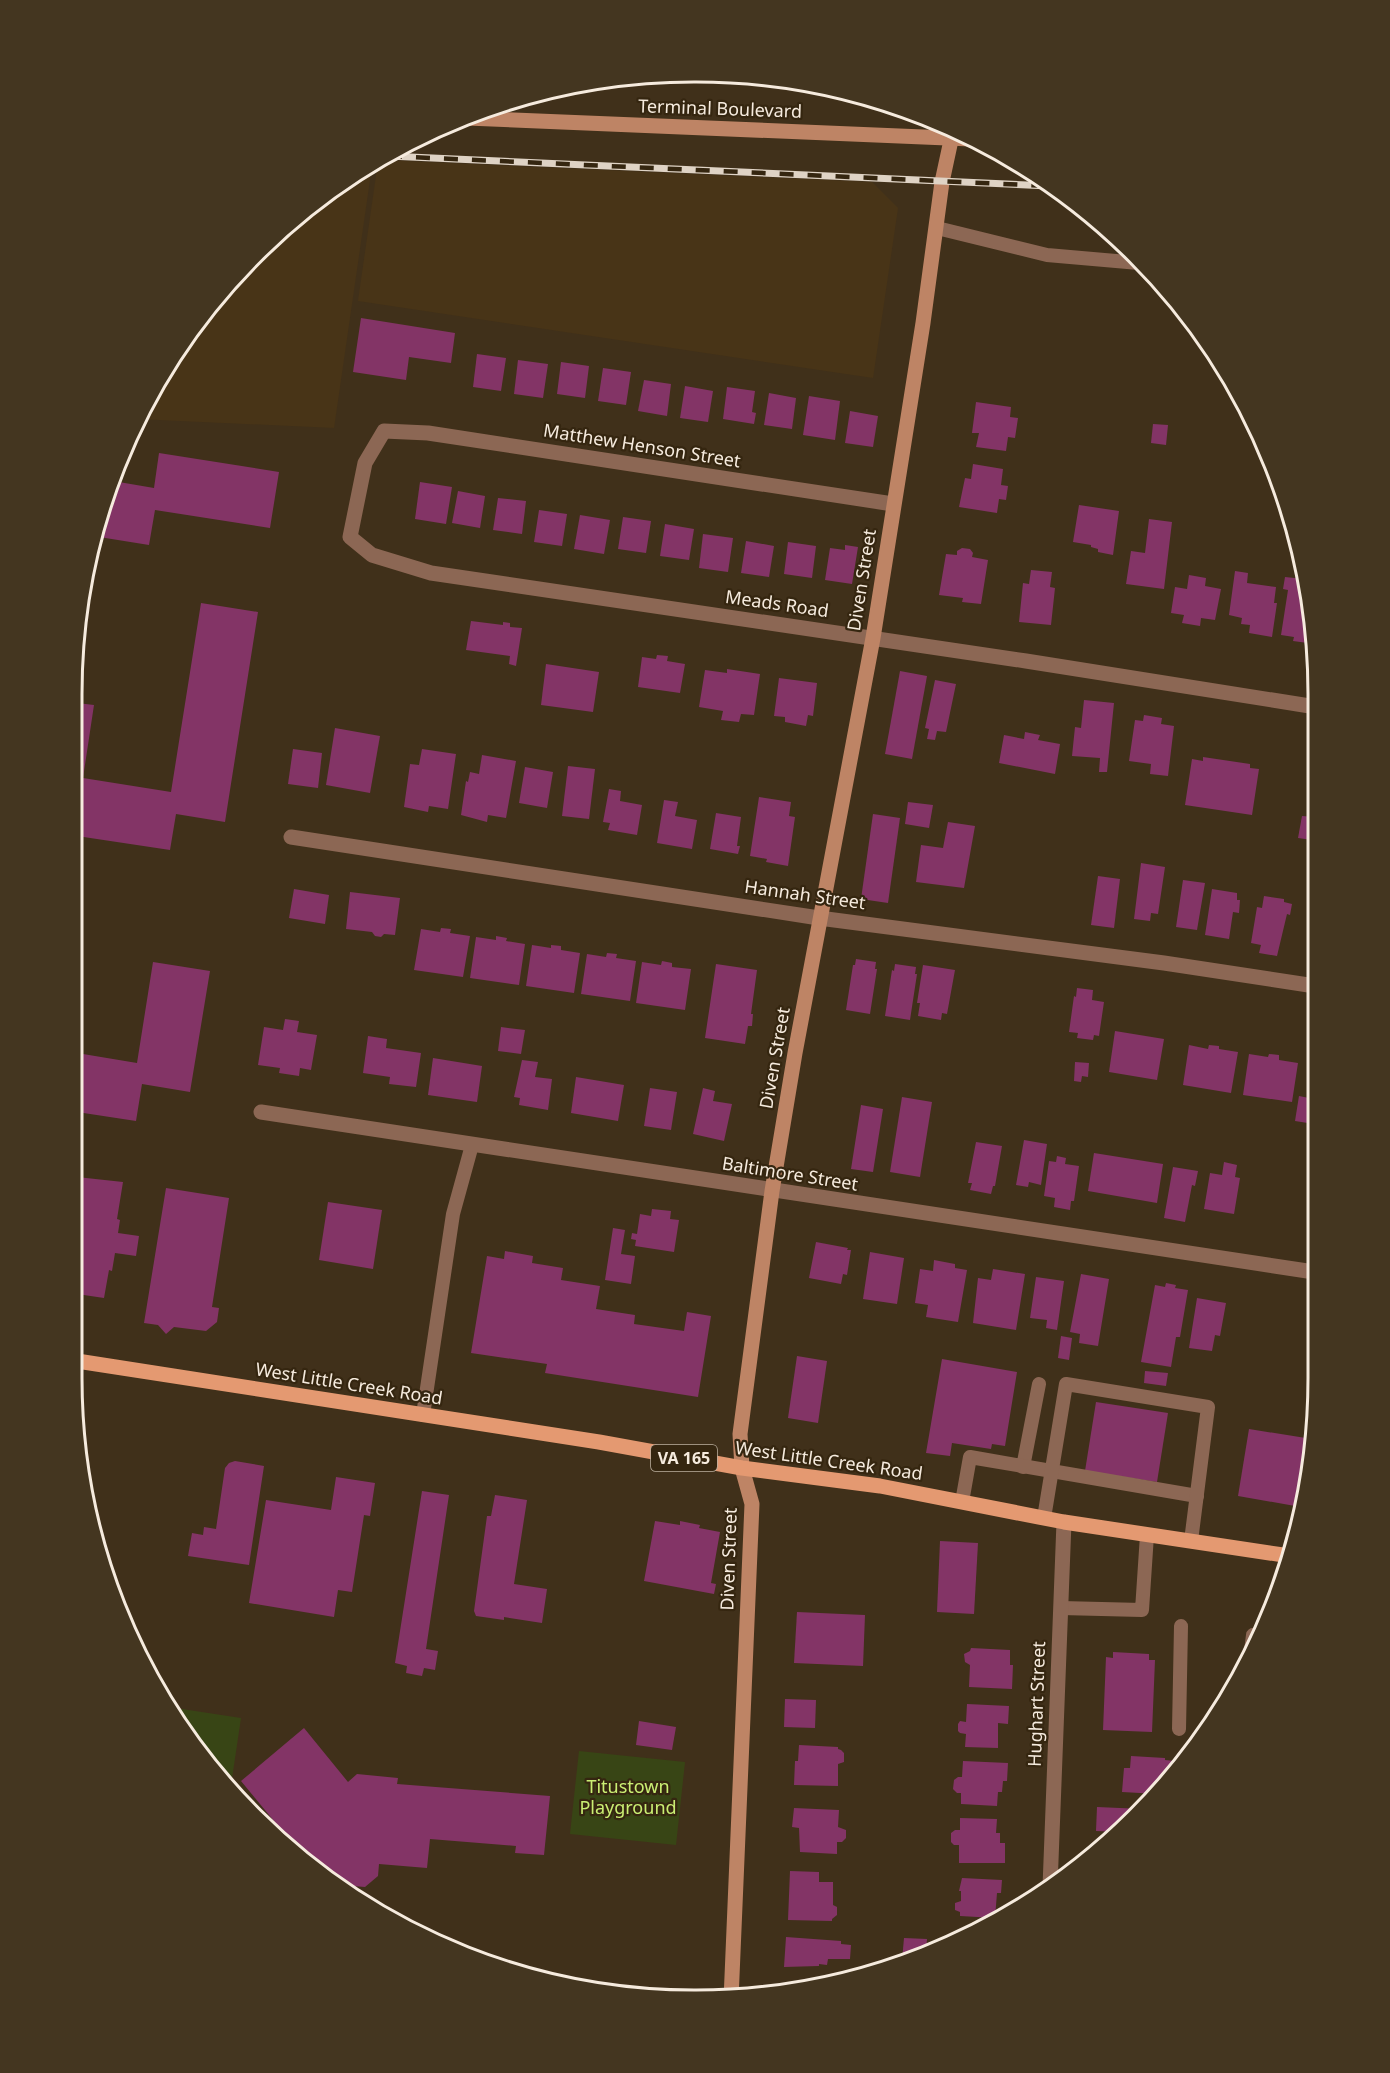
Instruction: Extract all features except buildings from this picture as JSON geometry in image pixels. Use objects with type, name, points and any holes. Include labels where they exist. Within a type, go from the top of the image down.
[{"type":"main road","name":"Terminal Boulevard","points":[[488,119],[941,135]]},
{"type":"main road","name":"Diven Street","points":[[731,1989],[752,1504],[742,1468],[740,1434],[772,1191],[819,918],[873,638],[942,182],[951,139]]},
{"type":"main road","name":"West Little Creek Road","points":[[82,1362],[599,1442],[742,1468],[879,1486],[1064,1522],[1281,1556]]},
{"type":"street","name":"Matthew Henson Street","points":[[384,431],[440,435],[893,504]]},
{"type":"street","name":"Meads Road","points":[[384,431],[365,463],[350,537],[372,555],[431,573],[873,638],[1308,707]]},
{"type":"street","name":"Hannah Street","points":[[291,837],[819,918],[1164,963],[1308,985]]},
{"type":"street","name":"Baltimore Street","points":[[261,1112],[1308,1271]]},
{"type":"street","name":"Hughart Street","points":[[1050,1876],[1064,1522]]},
{"type":"lane","points":[[936,228],[1047,255],[1128,262]]},
{"type":"lane","points":[[423,1415],[453,1214],[472,1145]]},
{"type":"lane","points":[[1023,1467],[1039,1384]]},
{"type":"lane","points":[[1044,1518],[1066,1384],[1208,1407],[1191,1541]]},
{"type":"lane","points":[[962,1502],[970,1458],[1197,1496]]},
{"type":"lane","points":[[1061,1608],[1142,1610],[1147,1534]]},
{"type":"lane","points":[[1179,1729],[1180,1626]]},
{"type":"shaded area","points":[[397,161],[872,182],[898,208],[873,378],[358,301],[376,173]]},
{"type":"shaded area","points":[[370,176],[334,428],[148,420],[186,355],[234,291],[291,234],[322,209]]},
{"type":"green space","points":[[180,1709],[241,1718],[232,1779]]},
{"type":"green space","name":"Titustown Playground","points":[[579,1751],[685,1762],[676,1845],[570,1834]]},
{"type":"railway","points":[[404,157],[1034,185]]}]
